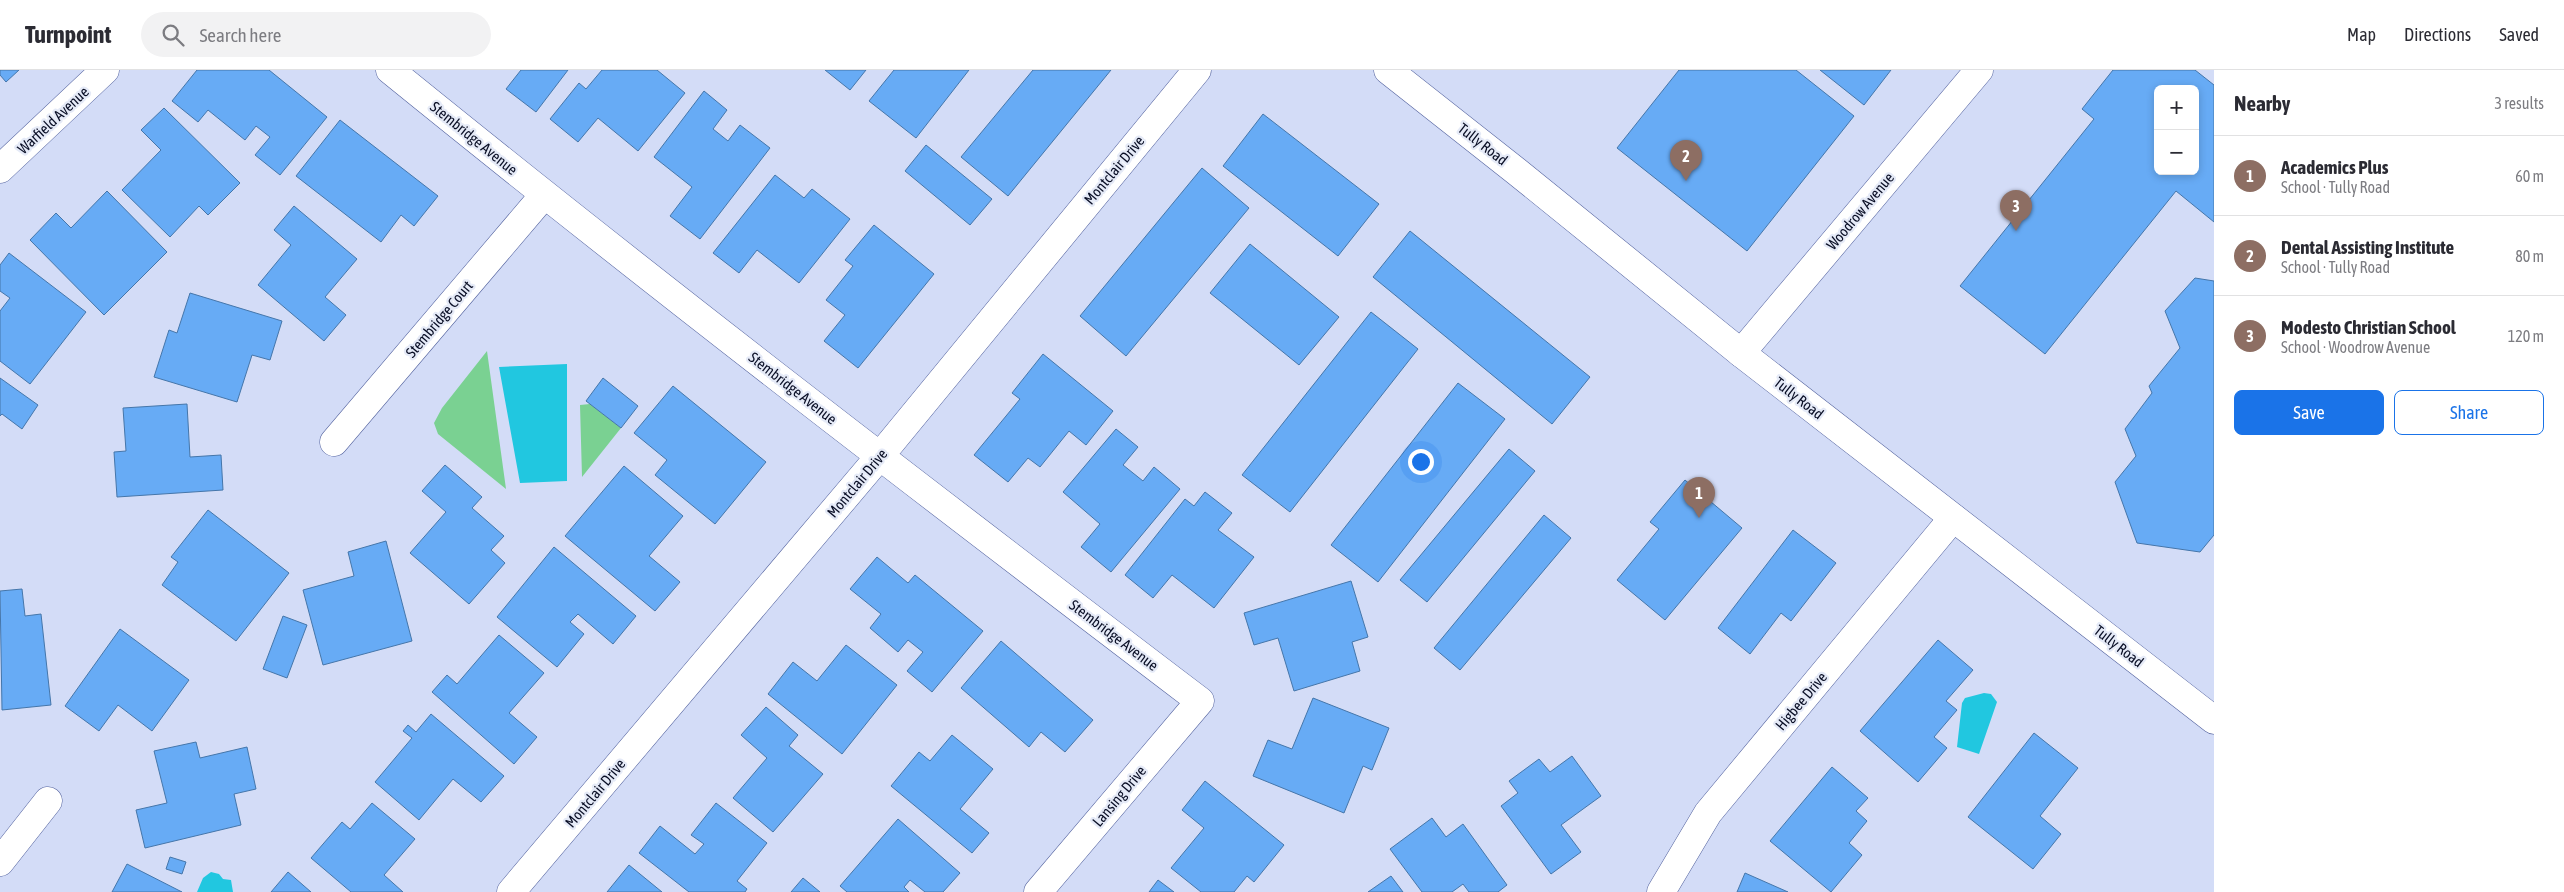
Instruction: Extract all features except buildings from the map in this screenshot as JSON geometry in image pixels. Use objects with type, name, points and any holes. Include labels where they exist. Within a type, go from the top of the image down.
[{"type":"street","name":"Warfield Avenue","points":[[0,169],[105,70]]},
{"type":"street","name":"Stembridge Avenue","points":[[390,70],[544,195],[689,306],[879,457],[1200,701]]},
{"type":"street","name":"Montclair Drive","points":[[511,892],[879,457],[1197,70]]},
{"type":"street","name":"Tully Road","points":[[1388,70],[1741,353],[2214,720]]},
{"type":"street","name":"Woodrow Avenue","points":[[1741,353],[1979,70]]},
{"type":"street","name":"Stembridge Court","points":[[334,442],[544,195]]},
{"type":"street","name":"Higbee Drive","points":[[1662,892],[1708,813],[1953,518]]},
{"type":"street","name":"Lansing Drive","points":[[1038,892],[1200,701]]},
{"type":"street","points":[[0,862],[48,801]]},
{"type":"green space","points":[[487,351],[506,489],[438,434],[434,423],[442,408]]},
{"type":"green space","points":[[590,404],[621,428],[582,477],[580,405]]},
{"type":"water","points":[[567,364],[567,481],[520,483],[499,367]]},
{"type":"water","points":[[1984,693],[1991,694],[1997,702],[1979,754],[1957,747],[1962,703],[1965,698]]},
{"type":"water","points":[[211,872],[219,874],[223,879],[231,880],[233,892],[197,892],[203,878]]},
{"type":"place","name":"Dental Assisting Institute","points":[[1686,181]]},
{"type":"place","name":"Modesto Christian School","points":[[2016,231]]},
{"type":"place","name":"Academics Plus","points":[[1699,518]]}]
